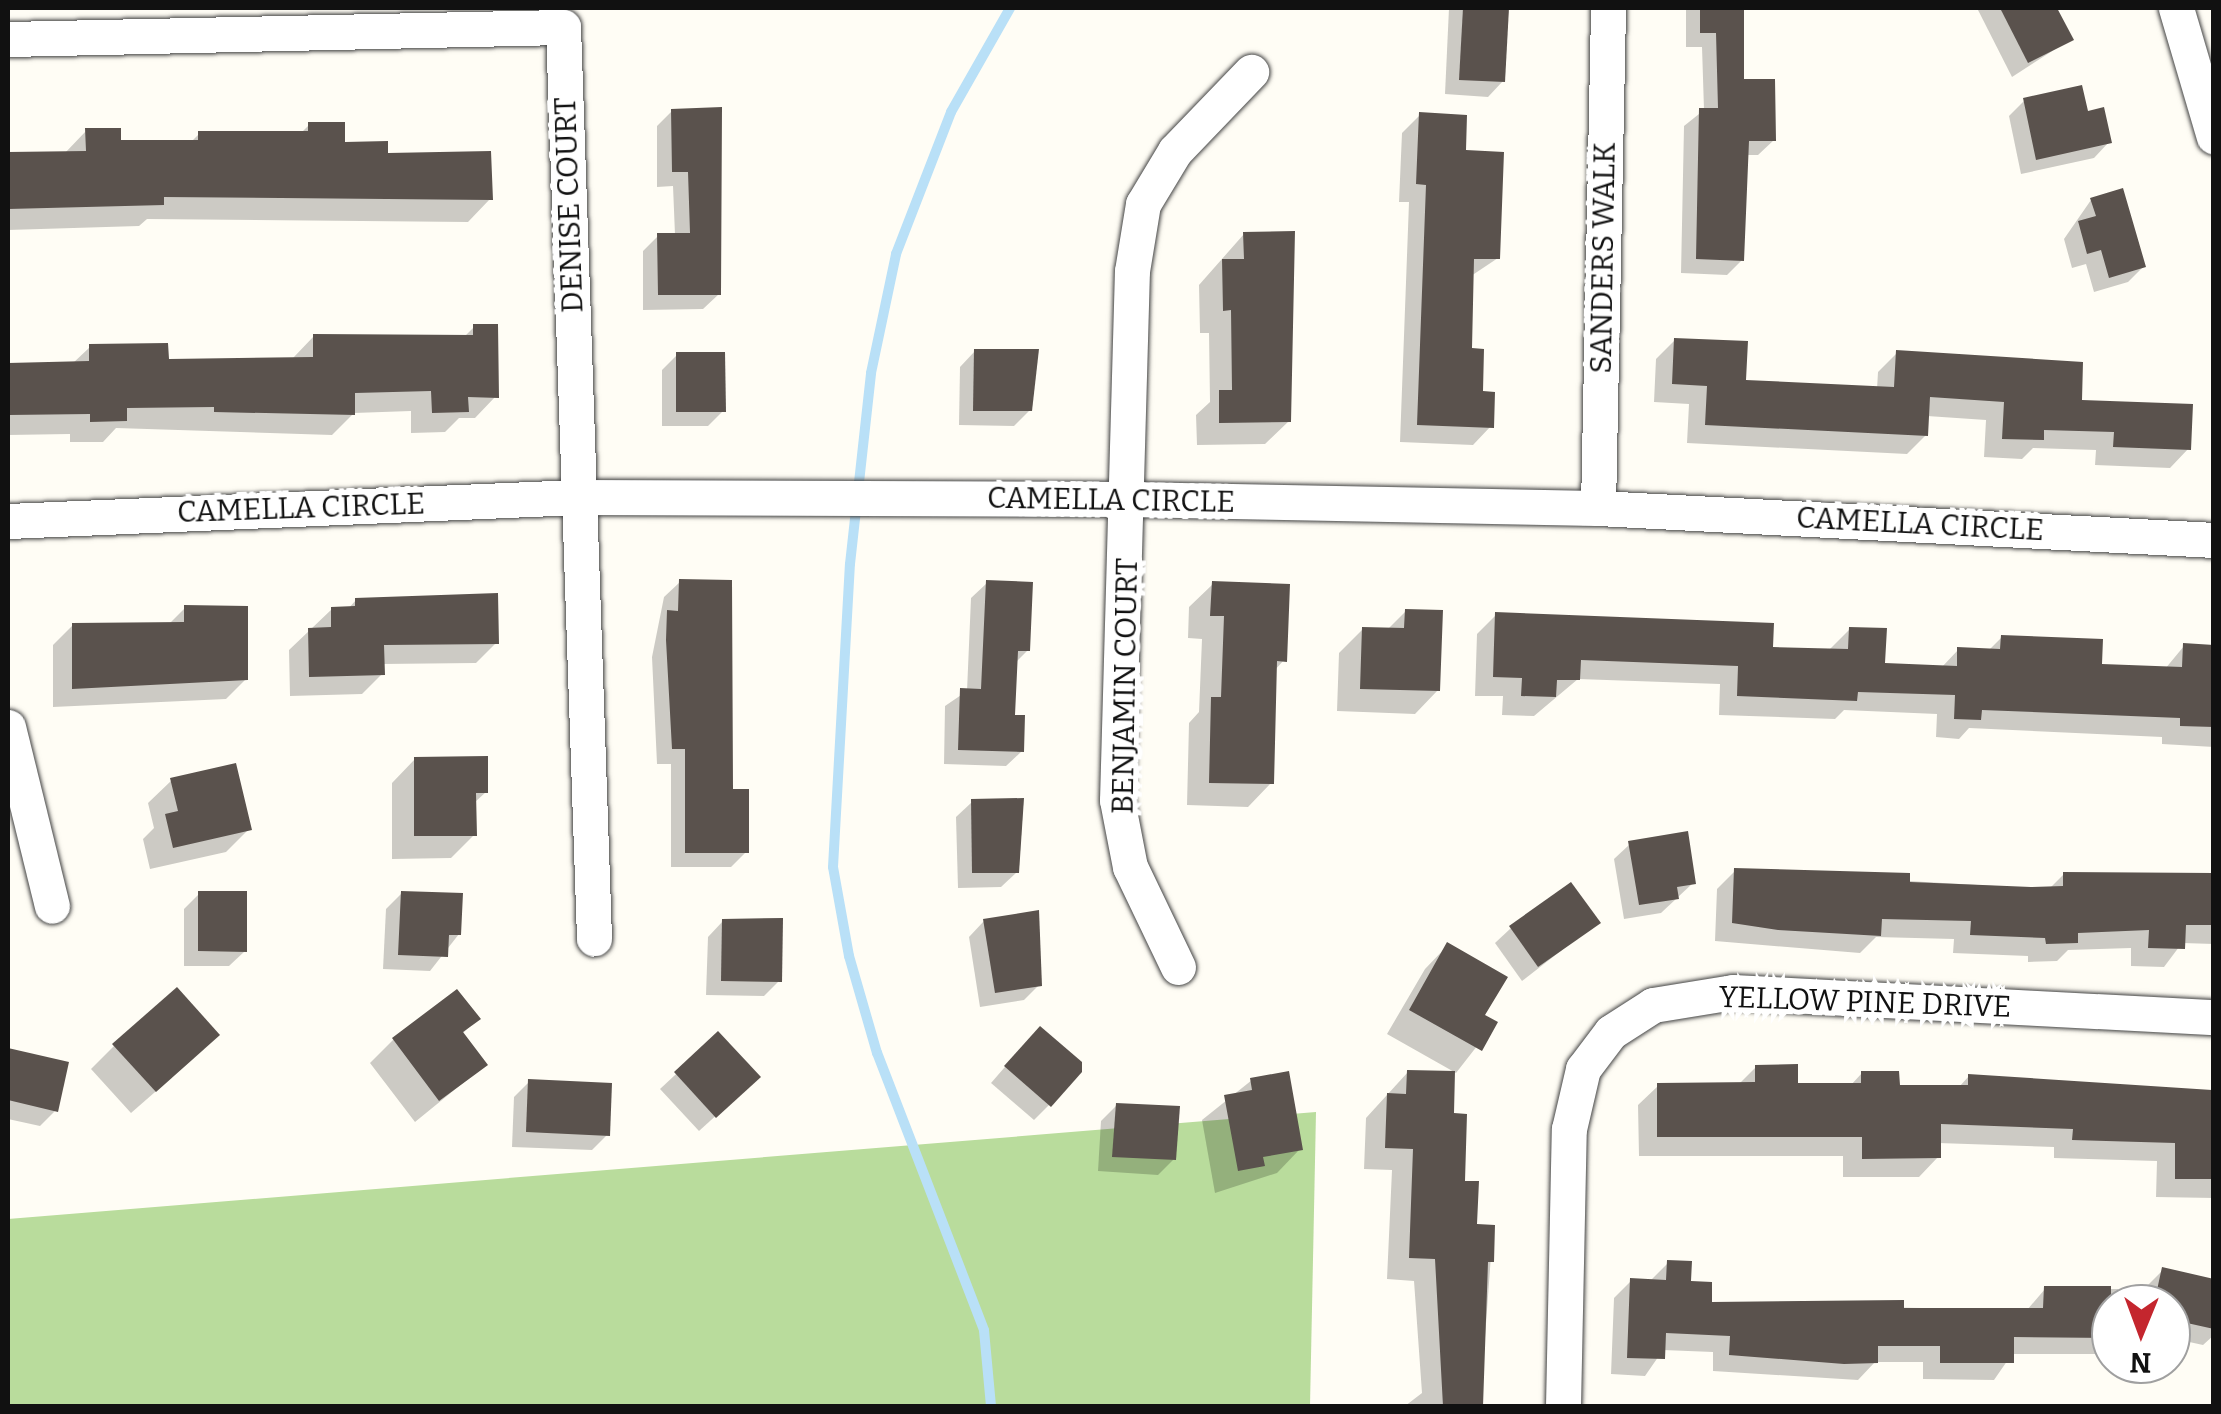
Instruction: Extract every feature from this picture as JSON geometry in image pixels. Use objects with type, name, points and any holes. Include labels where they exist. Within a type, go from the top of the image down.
[{"type":"street","name":"SANDERS WALK","points":[[1598,508],[1608,8]]},
{"type":"street","points":[[2176,8],[2214,137]]},
{"type":"street","name":"DENISE COURT","points":[[8,39],[563,27],[594,938]]},
{"type":"street","name":"BENJAMIN COURT","points":[[1178,968],[1130,868],[1117,800],[1132,271],[1143,204],[1175,150],[1251,72]]},
{"type":"street","name":"CAMELLA CIRCLE","points":[[8,521],[579,496],[1128,499],[1598,508],[2214,540]]},
{"type":"street","points":[[8,727],[52,906]]},
{"type":"street","name":"YELLOW PINE DRIVE","points":[[1563,1406],[1569,1129],[1583,1069],[1611,1032],[1653,1005],[1732,992],[2214,1017]]},
{"type":"green space","points":[[1316,1112],[1310,1406],[8,1406],[8,1219]]},
{"type":"building","points":[[1463,8],[1509,8],[1505,82],[1459,80]]},
{"type":"building","points":[[1700,8],[1744,8],[1744,79],[1775,79],[1776,141],[1749,141],[1744,261],[1696,259],[1699,108],[1718,108],[1716,33],[1700,33]]},
{"type":"building","points":[[2000,8],[2057,8],[2074,40],[2028,63]]},
{"type":"building","points":[[2082,85],[2088,111],[2104,107],[2112,143],[2036,160],[2023,98]]},
{"type":"building","points":[[722,107],[721,295],[658,295],[657,233],[690,233],[688,172],[672,172],[671,109]]},
{"type":"building","points":[[1419,112],[1467,115],[1466,150],[1504,152],[1500,259],[1474,259],[1472,348],[1484,349],[1483,391],[1495,392],[1494,428],[1417,425],[1426,185],[1416,184]]},
{"type":"building","points":[[308,122],[345,122],[345,142],[388,141],[388,153],[491,151],[493,200],[164,197],[164,205],[8,209],[8,152],[86,151],[85,128],[121,128],[121,140],[198,140],[198,131],[308,131]]},
{"type":"building","points":[[2123,188],[2146,267],[2109,278],[2101,250],[2087,254],[2078,221],[2096,216],[2090,198]]},
{"type":"building","points":[[1295,231],[1291,422],[1219,423],[1219,390],[1232,390],[1231,310],[1223,311],[1222,259],[1244,259],[1243,232]]},
{"type":"building","points":[[473,324],[498,324],[499,398],[468,397],[469,412],[432,413],[431,391],[355,393],[355,415],[214,412],[214,407],[127,408],[127,421],[90,422],[90,414],[8,415],[8,363],[89,361],[89,344],[168,343],[169,359],[313,357],[313,334],[473,335]]},
{"type":"building","points":[[1674,338],[1748,341],[1746,380],[1894,387],[1896,350],[2083,362],[2082,400],[2193,404],[2191,450],[2113,447],[2114,432],[2044,430],[2044,440],[2002,439],[2004,402],[1930,397],[1928,436],[1705,425],[1707,386],[1672,384]]},
{"type":"building","points":[[974,349],[1039,349],[1032,411],[973,411]]},
{"type":"building","points":[[676,352],[725,352],[726,412],[676,412]]},
{"type":"building","points":[[679,579],[732,580],[733,789],[749,789],[749,853],[685,853],[685,749],[672,749],[666,640],[667,610],[678,611]]},
{"type":"building","points":[[986,580],[1033,582],[1030,651],[1018,651],[1015,715],[1025,715],[1024,752],[958,750],[960,688],[981,689]]},
{"type":"building","points":[[1212,581],[1290,584],[1287,662],[1277,661],[1274,784],[1209,783],[1211,697],[1221,697],[1224,616],[1210,616]]},
{"type":"building","points":[[498,593],[499,644],[384,645],[385,675],[309,677],[308,628],[331,627],[331,607],[355,606],[355,598]]},
{"type":"building","points":[[184,605],[248,606],[248,680],[72,689],[72,623],[184,622]]},
{"type":"building","points":[[1405,609],[1443,610],[1440,691],[1360,689],[1362,627],[1404,628]]},
{"type":"building","points":[[1495,612],[1774,623],[1773,647],[1848,649],[1849,627],[1887,628],[1885,663],[1957,666],[1957,647],[2000,649],[2001,635],[2103,639],[2102,664],[2182,667],[2183,643],[2214,645],[2214,727],[2180,726],[2180,718],[1982,710],[1981,720],[1954,719],[1955,695],[1858,692],[1857,701],[1737,696],[1738,666],[1581,660],[1580,680],[1557,680],[1556,697],[1521,696],[1522,678],[1493,677]]},
{"type":"building","points":[[488,756],[488,793],[476,793],[477,836],[414,836],[414,757]]},
{"type":"building","points":[[236,763],[252,830],[173,848],[165,814],[178,811],[170,778]]},
{"type":"building","points":[[1024,798],[1019,873],[972,873],[971,799]]},
{"type":"building","points":[[1688,831],[1696,884],[1677,887],[1679,899],[1639,905],[1628,841]]},
{"type":"building","points":[[1734,868],[1910,873],[1910,882],[2031,887],[2063,886],[2063,872],[2214,873],[2214,925],[2186,925],[2185,949],[2148,948],[2149,930],[2078,933],[2078,943],[2046,944],[2045,938],[1970,935],[1971,921],[1882,919],[1881,936],[1778,930],[1732,923]]},
{"type":"building","points":[[1571,882],[1601,923],[1538,967],[1509,926]]},
{"type":"building","points":[[198,891],[247,891],[247,952],[198,951]]},
{"type":"building","points":[[401,891],[463,893],[461,935],[449,935],[448,957],[398,955]]},
{"type":"building","points":[[1039,910],[1042,986],[995,993],[983,919]]},
{"type":"building","points":[[783,918],[782,982],[721,981],[722,919]]},
{"type":"building","points":[[1447,942],[1508,977],[1485,1015],[1498,1022],[1482,1051],[1409,1010]]},
{"type":"building","points":[[177,987],[220,1035],[156,1092],[112,1044]]},
{"type":"building","points":[[457,989],[481,1019],[463,1032],[488,1065],[439,1101],[392,1038]]},
{"type":"building","points":[[1040,1026],[1082,1062],[1082,1072],[1051,1107],[1004,1066]]},
{"type":"building","points":[[718,1031],[761,1077],[716,1118],[674,1072]]},
{"type":"building","points":[[8,1048],[69,1062],[58,1112],[8,1100]]},
{"type":"building","points":[[1798,1064],[1798,1083],[1861,1083],[1861,1071],[1899,1071],[1900,1085],[1968,1085],[1968,1074],[2212,1090],[2214,1179],[2175,1179],[2175,1143],[2072,1140],[2073,1129],[1941,1124],[1941,1158],[1862,1159],[1862,1137],[1657,1137],[1657,1083],[1755,1082],[1755,1065]]},
{"type":"building","points":[[1407,1070],[1455,1071],[1454,1113],[1467,1114],[1465,1181],[1479,1181],[1477,1224],[1495,1225],[1494,1262],[1488,1262],[1483,1406],[1443,1406],[1435,1259],[1409,1258],[1413,1149],[1385,1148],[1387,1093],[1406,1094]]},
{"type":"building","points":[[1289,1071],[1303,1150],[1263,1157],[1265,1166],[1238,1171],[1224,1095],[1252,1090],[1250,1078]]},
{"type":"building","points":[[528,1079],[612,1083],[610,1136],[526,1132]]},
{"type":"building","points":[[1116,1103],[1180,1106],[1176,1160],[1112,1157]]},
{"type":"building","points":[[1667,1260],[1692,1261],[1691,1281],[1712,1282],[1712,1302],[1904,1300],[1904,1308],[2043,1308],[2044,1286],[2091,1286],[2091,1338],[2014,1337],[2014,1363],[1940,1363],[1940,1346],[1878,1346],[1878,1363],[1844,1364],[1729,1355],[1730,1336],[1666,1333],[1665,1359],[1627,1358],[1630,1278],[1666,1280]]},
{"type":"building","points":[[2162,1267],[2214,1279],[2214,1329],[2191,1324],[2191,1284],[2158,1284]]},
{"type":"waterway","points":[[991,1406],[984,1330],[877,1053],[849,956],[833,867],[850,564],[871,373],[896,254],[951,112],[1010,8]]}]
